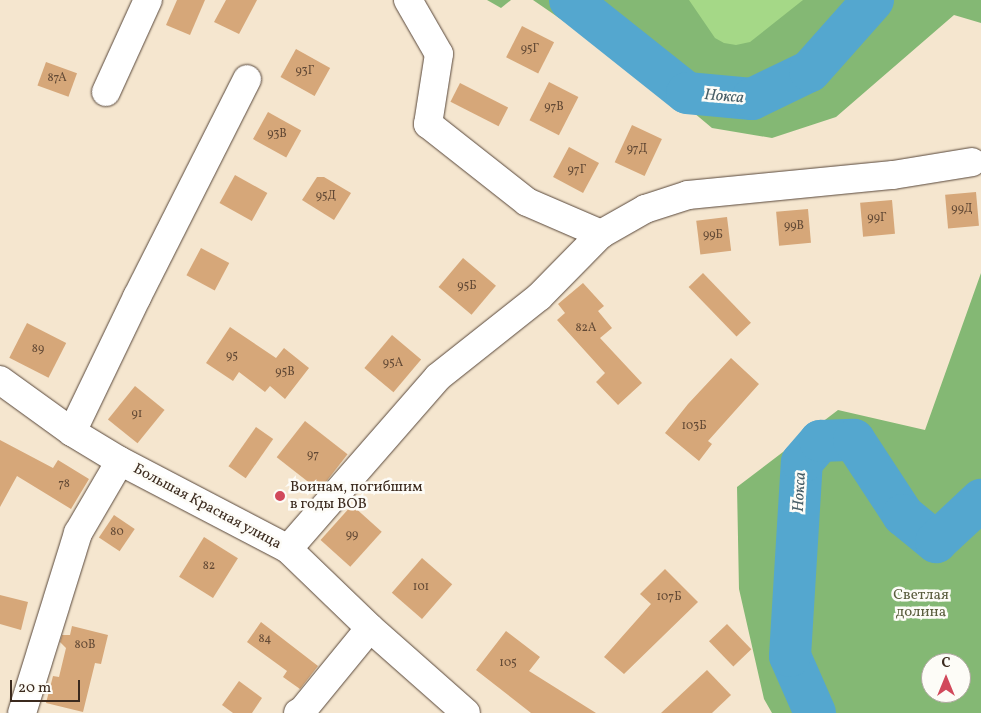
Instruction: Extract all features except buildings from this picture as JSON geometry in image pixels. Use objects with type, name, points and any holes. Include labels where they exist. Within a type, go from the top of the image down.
[{"type":"street","points":[[106,92],[148,0]]},
{"type":"street","points":[[408,0],[439,54],[428,124],[527,202],[601,234]]},
{"type":"street","points":[[72,432],[137,297],[247,79]]},
{"type":"street","points":[[288,549],[438,377],[539,297],[601,234],[645,210],[688,195],[893,175],[972,162]]},
{"type":"street","name":"Большая Красная улица","points":[[0,380],[72,432],[120,461],[288,549],[370,628],[466,713]]},
{"type":"street","points":[[22,713],[78,533],[120,461]]},
{"type":"street","points":[[298,713],[302,711],[370,628]]},
{"type":"green space","points":[[487,0],[511,0],[501,8]]},
{"type":"green space","points":[[533,0],[689,0],[715,38],[724,43],[736,45],[750,42],[803,0],[981,0],[981,23],[954,15],[836,117],[772,138],[712,128],[681,102]]},
{"type":"green space","points":[[582,0],[867,0],[752,88]]},
{"type":"green space","name":"Светлая долина","points":[[981,273],[981,713],[772,713],[764,699],[739,589],[737,487],[838,410],[925,430]]},
{"type":"waterway","name":"Нокса","points":[[570,0],[687,93],[752,99],[810,71],[873,0]]},
{"type":"waterway","name":"Нокса","points":[[815,713],[790,656],[802,462],[820,441],[854,440],[903,515],[936,542],[981,500]]},
{"type":"place","name":"Воинам, погибшим в годы ВОВ","points":[[280,496]]}]
